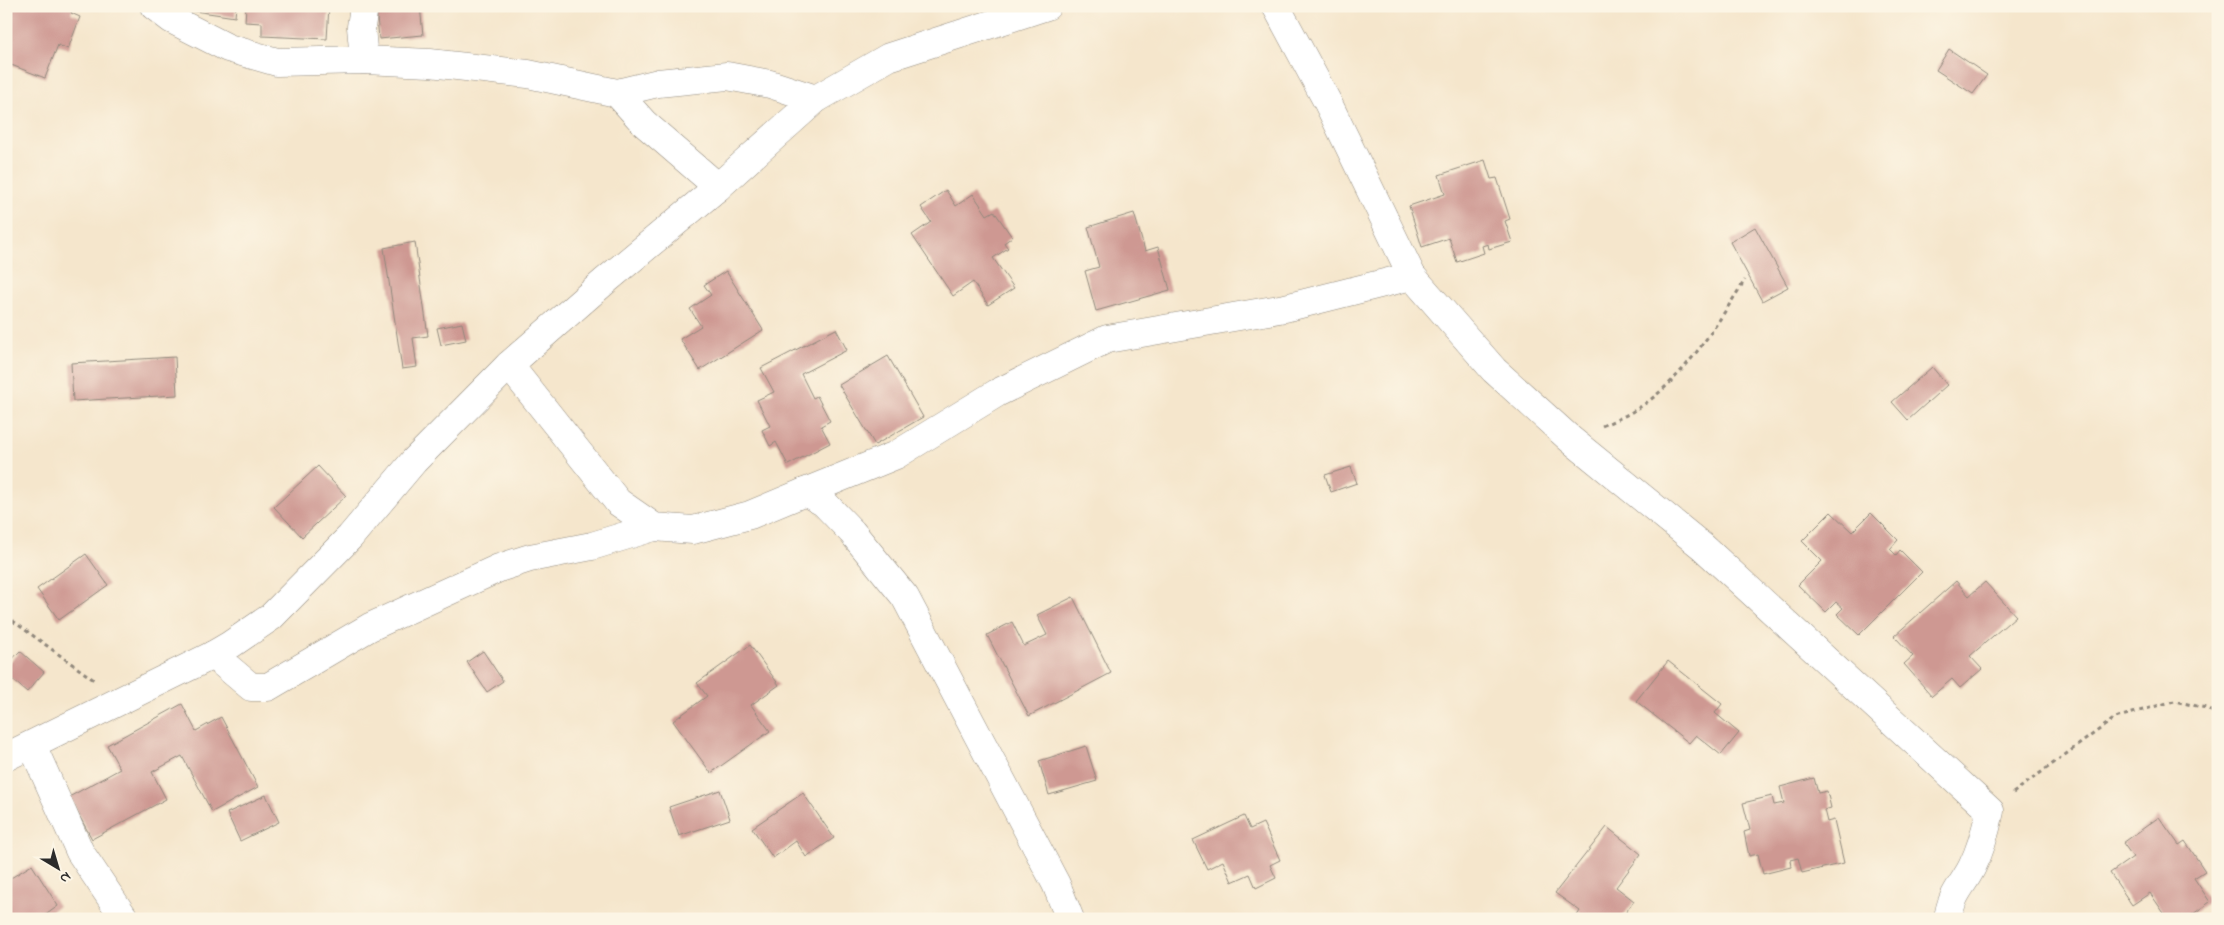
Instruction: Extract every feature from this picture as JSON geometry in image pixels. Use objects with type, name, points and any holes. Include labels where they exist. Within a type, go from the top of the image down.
[{"type":"street","points":[[154,6],[171,19],[228,48],[277,62],[364,60],[430,63],[528,74],[617,93],[658,83],[727,76],[770,84],[816,99]]},
{"type":"street","points":[[364,6],[361,28],[364,60]]},
{"type":"street","points":[[6,757],[213,655],[271,617],[350,537],[414,461],[509,365],[604,282],[718,188],[816,99],[889,57],[1047,6]]},
{"type":"street","points":[[1276,6],[1328,103],[1412,276],[1494,370],[1570,439],[1703,547],[1990,811],[1984,839],[1972,867],[1943,913]]},
{"type":"street","points":[[617,93],[644,123],[718,188]]},
{"type":"street","points":[[213,655],[251,687],[268,687],[370,627],[500,568],[530,558],[592,546],[654,527],[693,530],[750,515],[896,454],[997,393],[1107,340],[1285,308],[1412,276]]},
{"type":"street","points":[[509,365],[618,502],[654,527]]},
{"type":"street","points":[[805,492],[824,503],[852,532],[905,597],[1056,884],[1070,919]]},
{"type":"street","points":[[32,745],[80,852],[125,919]]},
{"type":"path","points":[[1570,439],[1631,413],[1670,383],[1708,338],[1745,280]]},
{"type":"path","points":[[6,616],[121,700]]},
{"type":"path","points":[[1990,811],[2115,718],[2174,701],[2206,708],[2218,715]]},
{"type":"building","points":[[7,6],[74,6],[71,13],[80,17],[68,49],[58,45],[45,78],[6,63],[6,39],[9,33],[6,32]]},
{"type":"building","points":[[181,6],[236,6],[235,17],[181,9]]},
{"type":"building","points":[[246,6],[329,6],[327,39],[262,36],[262,23],[245,22]]},
{"type":"building","points":[[376,6],[420,6],[423,35],[379,39]]},
{"type":"building","points":[[1949,49],[1987,75],[1973,94],[1936,70]]},
{"type":"building","points":[[1485,160],[1491,179],[1497,178],[1510,219],[1505,221],[1512,242],[1489,249],[1488,244],[1482,246],[1484,253],[1457,262],[1449,238],[1422,247],[1409,206],[1445,194],[1439,175]]},
{"type":"building","points":[[946,190],[956,206],[973,194],[987,215],[994,211],[1012,237],[1004,243],[1008,248],[993,258],[1014,288],[988,305],[973,282],[953,296],[912,235],[931,222],[921,207]]},
{"type":"building","points":[[1134,213],[1145,251],[1158,247],[1170,290],[1096,311],[1085,271],[1099,267],[1088,227]]},
{"type":"building","points":[[1755,227],[1788,287],[1762,301],[1730,242]]},
{"type":"building","points":[[415,242],[428,336],[413,338],[417,367],[402,369],[384,248]]},
{"type":"building","points":[[726,271],[763,330],[700,370],[680,339],[701,326],[690,309],[711,295],[704,285]]},
{"type":"building","points":[[462,323],[466,340],[441,345],[437,328]]},
{"type":"building","points":[[836,329],[847,350],[801,374],[813,398],[817,396],[830,421],[821,426],[830,443],[788,465],[776,442],[770,446],[762,430],[770,426],[757,400],[774,392],[761,368]]},
{"type":"building","points":[[888,356],[923,417],[875,445],[839,385]]},
{"type":"building","points":[[175,357],[177,395],[73,401],[71,363]]},
{"type":"building","points":[[1932,367],[1947,385],[1908,420],[1892,402]]},
{"type":"building","points":[[318,466],[346,496],[302,537],[274,507]]},
{"type":"building","points":[[1351,467],[1357,483],[1331,492],[1325,475]]},
{"type":"building","points":[[1831,512],[1852,532],[1871,513],[1898,540],[1890,549],[1896,555],[1900,550],[1922,572],[1859,635],[1837,614],[1843,608],[1836,602],[1826,612],[1798,585],[1822,561],[1802,541]]},
{"type":"building","points":[[86,554],[108,585],[59,620],[37,589]]},
{"type":"building","points":[[1956,581],[1969,596],[1985,582],[2016,616],[1970,656],[1982,669],[1960,688],[1952,679],[1932,696],[1904,664],[1913,656],[1894,636]]},
{"type":"building","points":[[1073,597],[1111,673],[1029,716],[987,635],[1012,622],[1024,646],[1047,635],[1037,615]]},
{"type":"building","points":[[750,645],[779,685],[751,705],[770,731],[711,773],[673,721],[707,696],[697,683]]},
{"type":"building","points":[[20,651],[44,672],[27,692],[6,674],[6,666]]},
{"type":"building","points":[[483,651],[503,681],[487,692],[467,662]]},
{"type":"building","points":[[1668,661],[1722,704],[1715,713],[1739,733],[1721,755],[1696,735],[1689,743],[1636,701]]},
{"type":"building","points":[[182,704],[196,731],[221,717],[258,787],[212,812],[182,756],[152,772],[166,799],[92,839],[69,797],[120,769],[107,745]]},
{"type":"building","points":[[1086,746],[1097,781],[1049,795],[1039,761]]},
{"type":"building","points":[[1814,778],[1818,793],[1827,791],[1831,808],[1824,810],[1827,822],[1834,820],[1844,863],[1802,873],[1798,858],[1790,860],[1791,867],[1763,874],[1758,854],[1749,856],[1744,832],[1750,830],[1743,803],[1772,796],[1774,805],[1784,803],[1780,787]]},
{"type":"building","points":[[720,790],[730,819],[679,836],[669,807]]},
{"type":"building","points":[[803,793],[834,838],[806,857],[796,841],[773,858],[752,828]]},
{"type":"building","points":[[266,795],[279,822],[240,841],[227,813]]},
{"type":"building","points":[[1244,816],[1250,829],[1263,823],[1280,860],[1270,865],[1276,878],[1256,888],[1250,874],[1232,882],[1223,861],[1207,869],[1193,840]]},
{"type":"building","points":[[2159,817],[2179,845],[2185,841],[2205,871],[2194,878],[2210,902],[2186,919],[2168,919],[2150,893],[2132,905],[2110,873],[2133,857],[2123,843]]},
{"type":"building","points":[[1607,827],[1641,854],[1616,887],[1634,901],[1621,919],[1575,919],[1580,911],[1555,893]]},
{"type":"building","points":[[32,865],[58,906],[40,919],[6,919],[6,881]]}]
